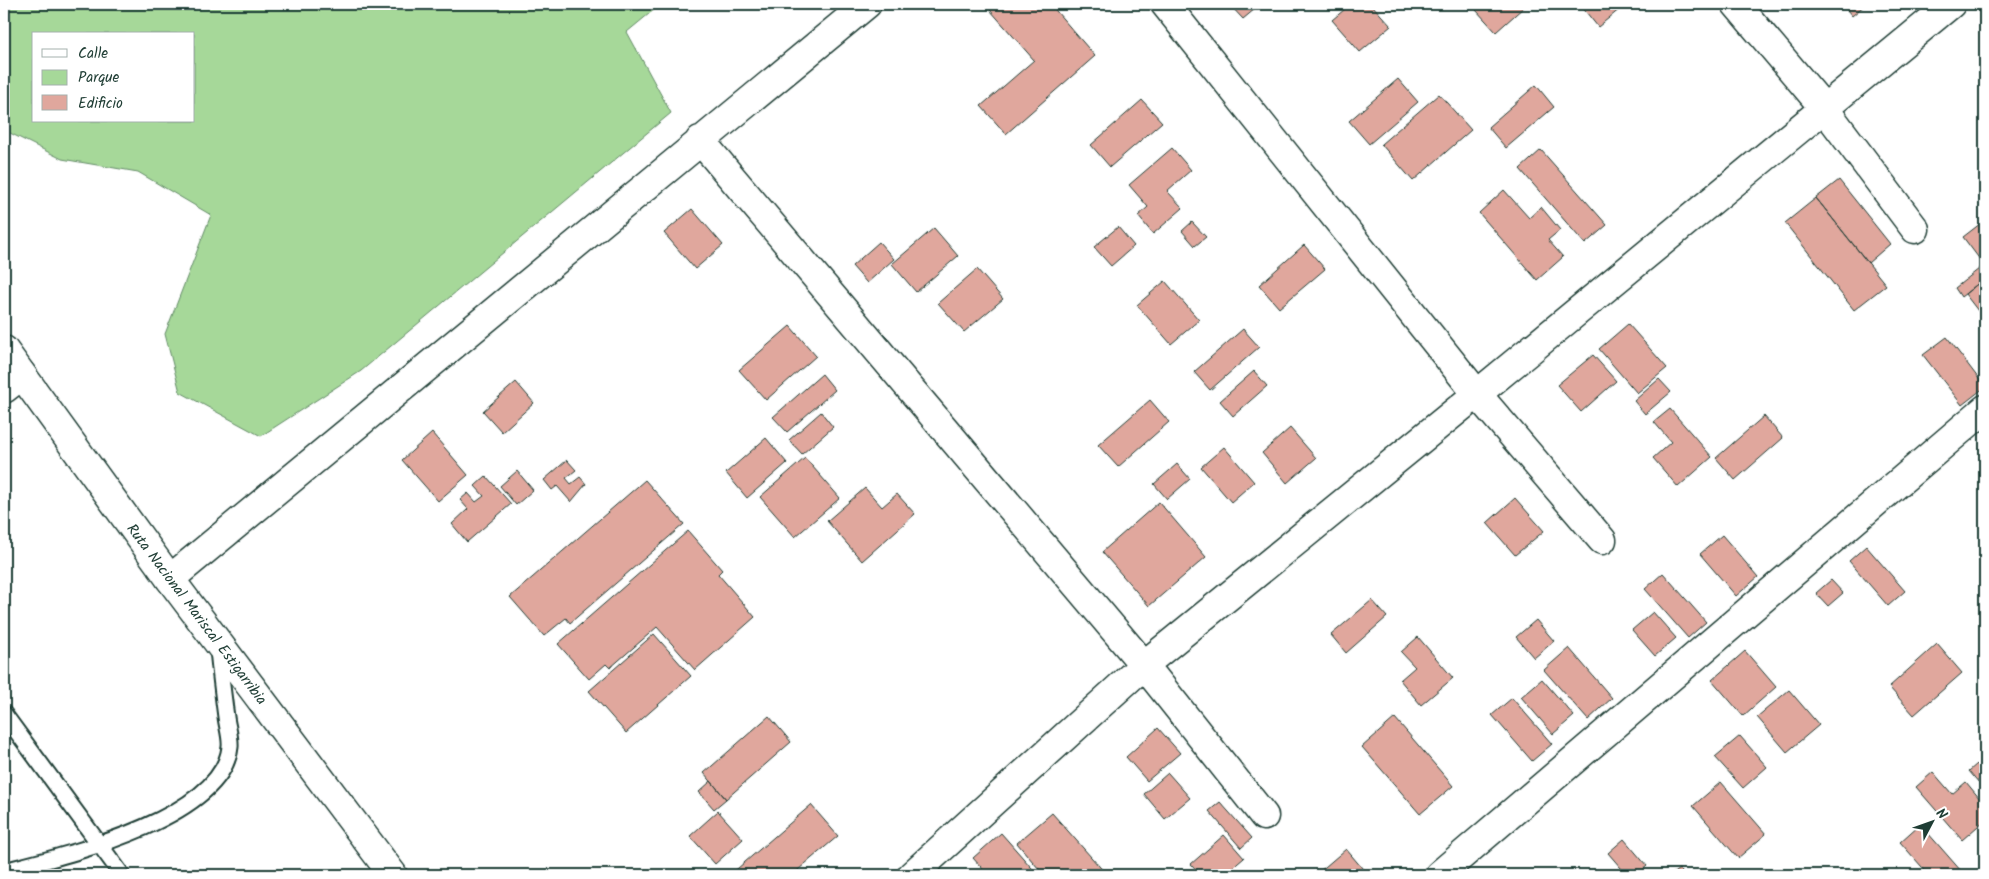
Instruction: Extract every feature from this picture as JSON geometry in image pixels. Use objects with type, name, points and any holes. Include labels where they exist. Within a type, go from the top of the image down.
[{"type":"street","points":[[170,579],[867,4]]},
{"type":"street","points":[[1165,4],[1477,394],[1602,540]]},
{"type":"street","points":[[1736,4],[1824,108],[1915,229]]},
{"type":"street","points":[[912,875],[1144,665],[1951,4]]},
{"type":"street","points":[[700,140],[1144,665],[1264,816]]},
{"type":"street","name":"Ruta Nacional Mariscal Estigarribia","points":[[4,350],[13,382],[170,579],[393,875]]},
{"type":"street","points":[[1439,875],[1985,409]]},
{"type":"lane","points":[[4,871],[99,845],[159,822],[195,797],[220,774],[230,747],[217,642]]},
{"type":"lane","points":[[4,714],[122,875]]},
{"type":"green space","points":[[4,4],[661,4],[627,32],[671,113],[361,371],[261,436],[180,392],[165,334],[211,215],[138,172],[62,159],[4,130]]},
{"type":"building","points":[[997,4],[1050,4],[1095,56],[1006,134],[981,106],[1034,60],[990,10]]},
{"type":"building","points":[[1229,4],[1261,4],[1243,19]]},
{"type":"building","points":[[1351,4],[1371,4],[1391,26],[1360,52],[1332,20]]},
{"type":"building","points":[[1483,4],[1522,4],[1524,7],[1496,32],[1476,10]]},
{"type":"building","points":[[1585,4],[1626,4],[1598,27],[1582,7]]},
{"type":"building","points":[[1842,4],[1866,4],[1852,16]]},
{"type":"building","points":[[1398,79],[1418,102],[1369,144],[1349,121]]},
{"type":"building","points":[[1536,85],[1554,107],[1506,148],[1488,127]]},
{"type":"building","points":[[1439,94],[1471,130],[1413,181],[1381,144]]},
{"type":"building","points":[[1142,100],[1162,122],[1110,167],[1091,145]]},
{"type":"building","points":[[1172,148],[1191,170],[1167,191],[1183,208],[1153,234],[1138,216],[1148,207],[1129,185]]},
{"type":"building","points":[[1541,150],[1607,225],[1585,244],[1520,169]]},
{"type":"building","points":[[1839,180],[1890,244],[1868,263],[1816,198]]},
{"type":"building","points":[[1504,190],[1529,218],[1541,207],[1560,230],[1548,240],[1563,257],[1537,280],[1479,213]]},
{"type":"building","points":[[1816,198],[1886,285],[1854,310],[1785,223]]},
{"type":"building","points":[[692,209],[723,245],[695,269],[664,233]]},
{"type":"building","points":[[1985,220],[1985,278],[1961,297],[1955,288],[1984,265],[1963,237]]},
{"type":"building","points":[[1192,222],[1206,237],[1195,246],[1182,231]]},
{"type":"building","points":[[1118,227],[1134,246],[1111,266],[1094,247]]},
{"type":"building","points":[[934,228],[958,256],[916,292],[892,264]]},
{"type":"building","points":[[879,242],[894,259],[867,283],[852,266]]},
{"type":"building","points":[[1304,245],[1325,269],[1279,308],[1259,285]]},
{"type":"building","points":[[977,269],[1003,299],[964,332],[938,303]]},
{"type":"building","points":[[1985,278],[1985,320],[1965,294]]},
{"type":"building","points":[[1165,281],[1199,320],[1171,344],[1137,305]]},
{"type":"building","points":[[1628,324],[1667,368],[1637,393],[1599,349]]},
{"type":"building","points":[[790,326],[816,356],[766,400],[739,370]]},
{"type":"building","points":[[1243,329],[1259,347],[1210,390],[1194,372]]},
{"type":"building","points":[[1947,337],[1985,387],[1962,405],[1923,355]]},
{"type":"building","points":[[1593,355],[1616,381],[1581,412],[1557,385]]},
{"type":"building","points":[[1254,371],[1267,386],[1233,416],[1220,401]]},
{"type":"building","points":[[822,374],[835,390],[787,432],[773,417]]},
{"type":"building","points":[[1659,379],[1671,392],[1645,414],[1634,401]]},
{"type":"building","points":[[516,382],[534,403],[502,432],[483,411]]},
{"type":"building","points":[[1150,400],[1169,422],[1118,467],[1098,445]]},
{"type":"building","points":[[1670,409],[1712,457],[1678,487],[1653,458],[1671,442],[1654,422]]},
{"type":"building","points":[[821,412],[833,427],[802,454],[789,440]]},
{"type":"building","points":[[1764,416],[1783,438],[1735,480],[1716,458]]},
{"type":"building","points":[[1290,428],[1316,458],[1287,483],[1262,453]]},
{"type":"building","points":[[432,433],[468,475],[438,501],[402,460]]},
{"type":"building","points":[[766,438],[787,463],[747,498],[726,473]]},
{"type":"building","points":[[1224,447],[1254,482],[1231,502],[1201,467]]},
{"type":"building","points":[[805,458],[840,498],[795,537],[760,497]]},
{"type":"building","points":[[567,460],[576,470],[566,478],[571,484],[580,477],[586,484],[571,502],[557,486],[552,490],[544,480]]},
{"type":"building","points":[[1177,464],[1190,479],[1167,499],[1154,484]]},
{"type":"building","points":[[517,471],[533,490],[516,505],[500,486]]},
{"type":"building","points":[[486,476],[511,504],[467,542],[452,524],[468,509],[460,500],[468,493],[476,502],[484,496],[475,486]]},
{"type":"building","points":[[645,480],[684,524],[570,623],[566,618],[544,636],[510,597]]},
{"type":"building","points":[[865,488],[882,507],[897,494],[915,514],[862,561],[827,521]]},
{"type":"building","points":[[1515,498],[1544,531],[1515,555],[1487,523]]},
{"type":"building","points":[[1159,502],[1206,557],[1149,606],[1102,552]]},
{"type":"building","points":[[688,531],[722,570],[718,574],[755,617],[695,670],[657,627],[610,668],[606,664],[589,679],[558,644]]},
{"type":"building","points":[[1722,535],[1758,577],[1736,596],[1700,554]]},
{"type":"building","points":[[1866,546],[1905,591],[1888,606],[1849,561]]},
{"type":"building","points":[[1663,573],[1706,622],[1688,638],[1645,589]]},
{"type":"building","points":[[1831,580],[1843,593],[1828,606],[1816,593]]},
{"type":"building","points":[[1372,600],[1387,617],[1346,653],[1331,635]]},
{"type":"building","points":[[1653,612],[1676,638],[1655,656],[1632,630]]},
{"type":"building","points":[[1536,620],[1554,641],[1534,658],[1516,637]]},
{"type":"building","points":[[654,634],[691,676],[626,733],[589,691]]},
{"type":"building","points":[[1418,637],[1453,678],[1421,705],[1400,680],[1415,667],[1401,652]]},
{"type":"building","points":[[1937,644],[1962,673],[1914,715],[1889,687]]},
{"type":"building","points":[[1569,648],[1612,698],[1588,720],[1544,670]]},
{"type":"building","points":[[1745,651],[1776,687],[1743,716],[1712,680]]},
{"type":"building","points":[[1542,679],[1574,716],[1553,734],[1521,697]]},
{"type":"building","points":[[1789,690],[1819,725],[1787,752],[1757,717]]},
{"type":"building","points":[[1512,698],[1552,744],[1532,761],[1492,715]]},
{"type":"building","points":[[769,716],[791,742],[726,799],[704,773]]},
{"type":"building","points":[[1395,718],[1453,786],[1420,814],[1362,747]]},
{"type":"building","points":[[1158,728],[1180,753],[1147,781],[1126,757]]},
{"type":"building","points":[[1740,736],[1767,767],[1743,788],[1715,757]]},
{"type":"building","points":[[1985,757],[1985,790],[1969,771]]},
{"type":"building","points":[[1933,772],[1952,794],[1966,782],[1985,805],[1985,820],[1962,840],[1916,787]]},
{"type":"building","points":[[1168,773],[1190,798],[1165,819],[1144,794]]},
{"type":"building","points":[[711,781],[726,799],[714,809],[699,792]]},
{"type":"building","points":[[1721,782],[1766,834],[1738,858],[1693,806]]},
{"type":"building","points":[[1220,802],[1252,838],[1241,848],[1209,811]]},
{"type":"building","points":[[811,805],[838,836],[792,875],[730,875]]},
{"type":"building","points":[[718,811],[743,839],[715,864],[690,836]]},
{"type":"building","points":[[1052,813],[1107,875],[1044,875],[1017,843]]},
{"type":"building","points":[[1920,824],[1962,872],[1958,875],[1929,875],[1900,842]]},
{"type":"building","points":[[1001,833],[1038,875],[988,875],[973,858]]},
{"type":"building","points":[[1224,835],[1244,858],[1224,875],[1201,875],[1191,864]]},
{"type":"building","points":[[1624,839],[1647,866],[1637,875],[1627,875],[1608,853]]},
{"type":"building","points":[[1346,849],[1368,875],[1320,875],[1318,873]]},
{"type":"building","points":[[1679,869],[1685,875],[1671,875]]}]
